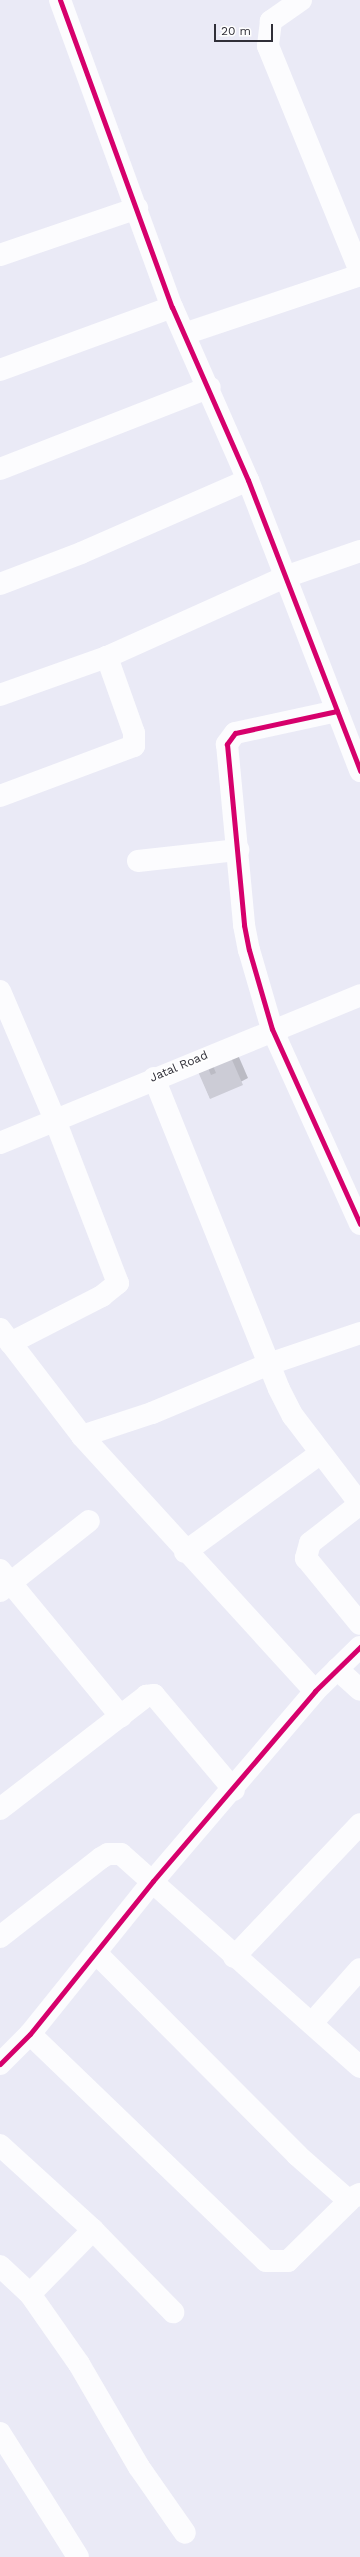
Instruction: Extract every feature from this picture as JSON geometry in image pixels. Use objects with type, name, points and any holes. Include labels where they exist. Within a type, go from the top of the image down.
[{"type":"street","points":[[60,0],[172,307],[187,333],[248,480],[360,771]]},
{"type":"street","points":[[187,333],[360,274],[268,46],[271,21],[301,0]]},
{"type":"street","points":[[0,255],[137,208]]},
{"type":"street","points":[[0,370],[172,307]]},
{"type":"street","points":[[0,469],[210,387]]},
{"type":"street","points":[[0,584],[82,553],[248,480]]},
{"type":"street","points":[[0,695],[107,657],[285,578],[360,552]]},
{"type":"street","points":[[0,796],[134,746],[134,733],[107,657]]},
{"type":"street","points":[[337,711],[229,737],[244,925],[272,1029],[360,1224]]},
{"type":"street","points":[[138,861],[238,850]]},
{"type":"street","points":[[0,991],[55,1120],[118,1284],[102,1296],[5,1336],[82,1436],[185,1552],[315,1691]]},
{"type":"street","name":"Jatal Road","points":[[0,1143],[272,1029],[360,995]]},
{"type":"street","points":[[154,1078],[269,1364],[293,1416],[360,1504],[310,1543],[306,1558],[360,1624]]},
{"type":"street","points":[[82,1436],[152,1413],[269,1364],[360,1333]]},
{"type":"street","points":[[185,1552],[321,1453]]},
{"type":"street","points":[[89,1521],[3,1582],[121,1717]]},
{"type":"street","points":[[0,2064],[30,2034],[153,1881],[234,1790],[315,1691],[360,1647]]},
{"type":"street","points":[[337,1669],[360,1690]]},
{"type":"street","points":[[0,1809],[121,1717],[146,1696],[159,1697],[234,1790]]},
{"type":"street","points":[[234,1957],[360,1824]]},
{"type":"street","points":[[0,1937],[108,1854],[128,1858],[234,1957],[312,2023],[360,2067]]},
{"type":"street","points":[[30,2034],[266,2261],[288,2261],[355,2197],[297,2155],[96,1953]]},
{"type":"street","points":[[312,2023],[360,1969]]},
{"type":"street","points":[[0,2145],[93,2230],[173,2312]]},
{"type":"street","points":[[30,2294],[93,2230]]},
{"type":"street","points":[[0,2266],[30,2294],[185,2533]]},
{"type":"street","points":[[0,2433],[78,2557]]},
{"type":"building","points":[[229,1053],[243,1085],[210,1099],[196,1067],[206,1063],[211,1075],[216,1073],[211,1061]]},
{"type":"cycle path","points":[[60,0],[172,307],[248,480],[360,771]]},
{"type":"cycle path","points":[[337,711],[235,733],[227,744],[244,925],[249,950],[272,1029],[360,1224]]},
{"type":"cycle path","points":[[0,2064],[30,2034],[153,1881],[315,1691],[360,1647]]}]
